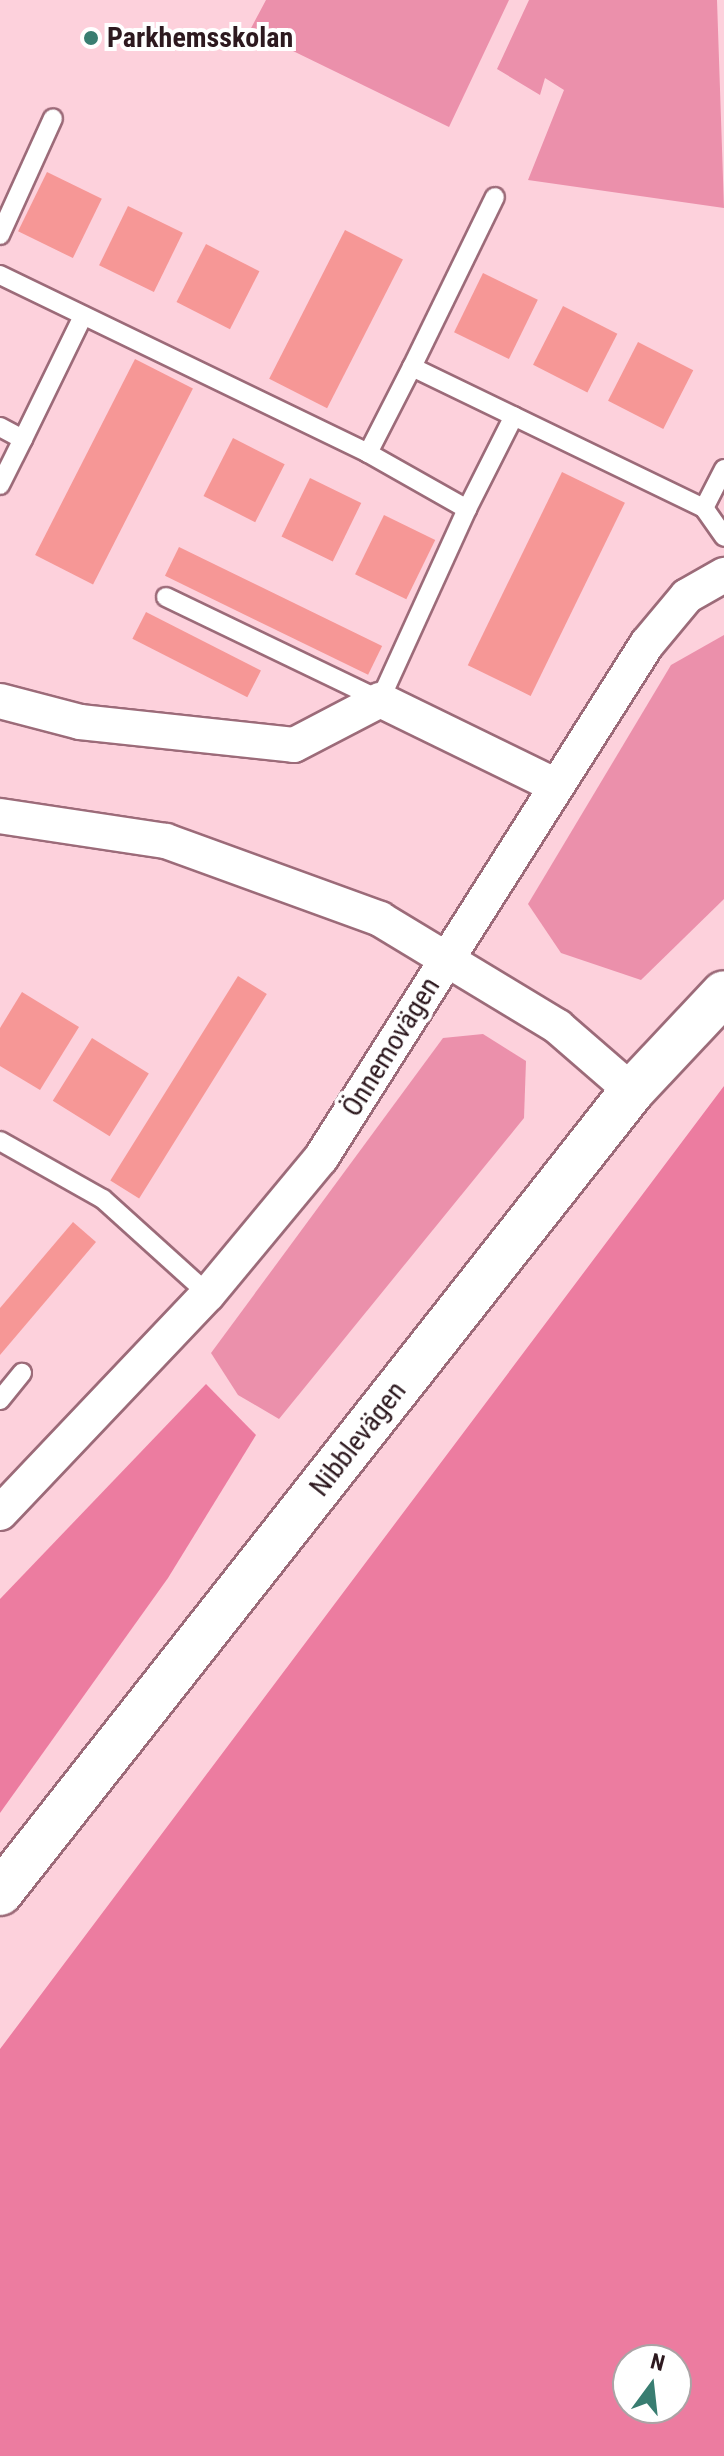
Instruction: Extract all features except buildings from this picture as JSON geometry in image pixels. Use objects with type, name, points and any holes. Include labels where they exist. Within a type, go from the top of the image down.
[{"type":"street","name":"Önnemovägen","points":[[0,1513],[208,1294],[321,1158],[554,785],[647,644],[687,596],[724,575]]},
{"type":"street","points":[[0,701],[80,722],[294,745],[380,700],[554,785]]},
{"type":"street","points":[[0,816],[181,846],[380,919],[558,1027],[632,1091]]},
{"type":"street","name":"Nibblevägen","points":[[0,1893],[632,1091],[724,993]]},
{"type":"lane","points":[[0,235],[53,118]]},
{"type":"lane","points":[[368,453],[495,197]]},
{"type":"lane","points":[[0,275],[368,453],[467,509]]},
{"type":"lane","points":[[0,485],[83,316]]},
{"type":"lane","points":[[412,367],[704,508],[724,537]]},
{"type":"lane","points":[[166,597],[380,700],[467,509],[514,416]]},
{"type":"lane","points":[[0,427],[23,439]]},
{"type":"lane","points":[[704,508],[724,469]]},
{"type":"lane","points":[[0,1141],[103,1199],[208,1294]]},
{"type":"lane","points":[[0,1400],[22,1373]]},
{"type":"shaded area","points":[[266,0],[509,0],[449,127],[250,30]]},
{"type":"shaded area","points":[[529,0],[717,0],[724,208],[528,180],[564,90],[545,78],[540,95],[497,69]]},
{"type":"shaded area","points":[[724,635],[724,899],[641,980],[561,953],[528,904],[671,665]]},
{"type":"shaded area","points":[[483,1034],[526,1061],[524,1118],[279,1419],[238,1395],[211,1353],[443,1038]]},
{"type":"shaded area","points":[[724,1086],[724,2456],[0,2456],[0,2049]]},
{"type":"shaded area","points":[[206,1384],[256,1435],[168,1578],[0,1813],[0,1599]]},
{"type":"place","name":"Parkhemsskolan","points":[[91,38]]}]
